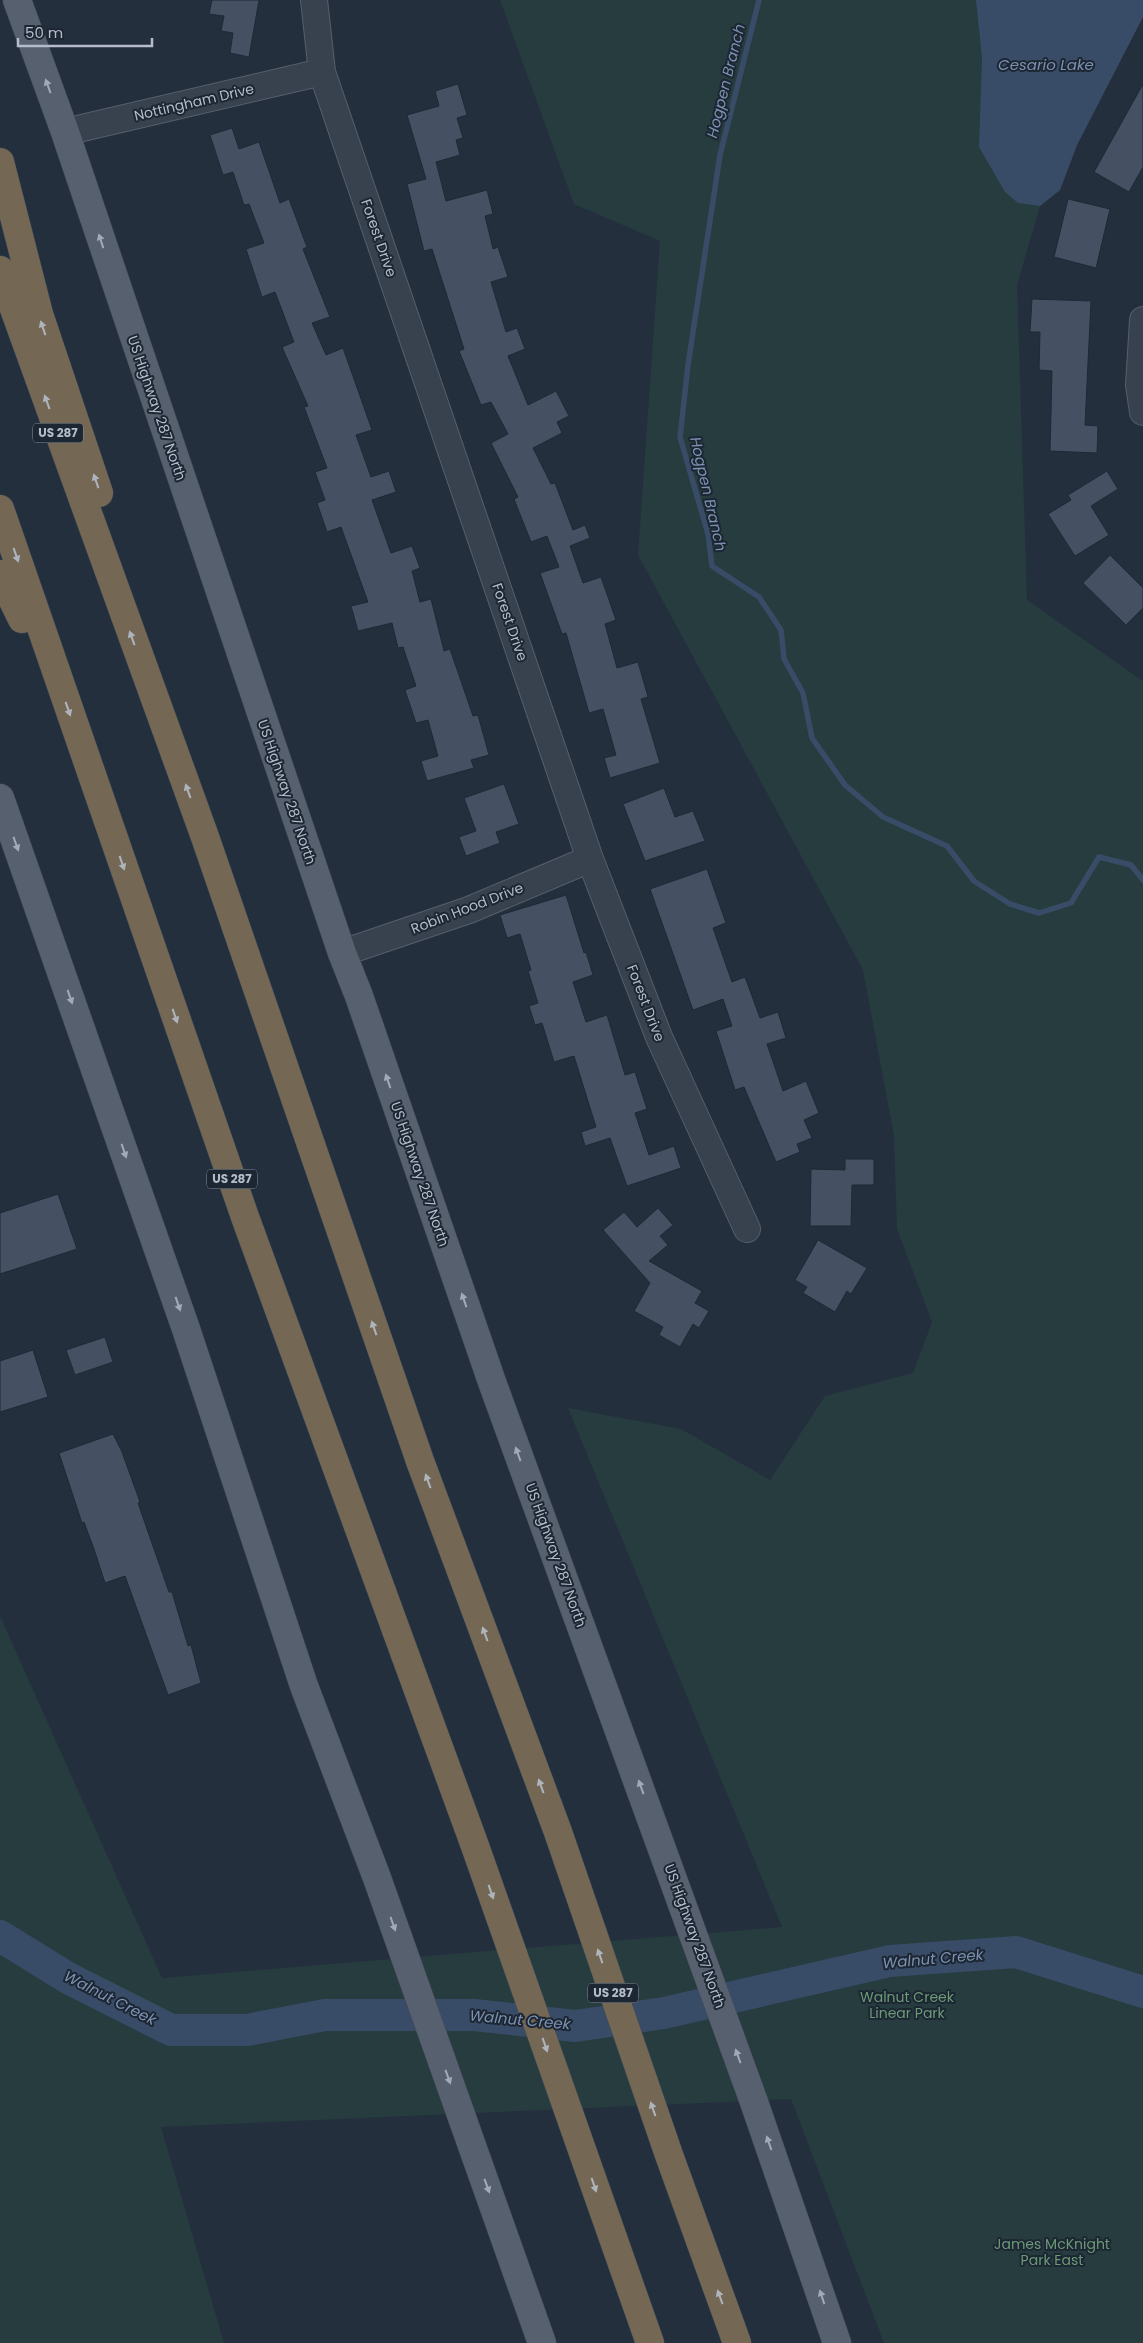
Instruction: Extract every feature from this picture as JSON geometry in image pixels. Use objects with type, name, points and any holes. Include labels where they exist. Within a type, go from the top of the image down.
[{"type":"highway","points":[[0,162],[39,314],[116,542],[120,572],[116,596]]},
{"type":"highway","name":"US 287","points":[[0,270],[116,596],[205,837],[420,1461],[558,1832],[669,2155],[737,2343]]},
{"type":"highway","name":"US 287","points":[[0,509],[248,1226],[475,1846],[650,2343]]},
{"type":"highway","points":[[0,574],[18,614],[27,626],[45,643]]},
{"type":"main road","name":"US Highway 287 North","points":[[18,0],[65,132],[342,953],[359,996],[492,1382],[658,1832],[837,2343]]},
{"type":"main road","points":[[0,798],[190,1338],[304,1686],[377,1878],[542,2343]]},
{"type":"street","name":"Forest Drive","points":[[314,0],[322,72],[590,859],[659,1037],[747,1229]]},
{"type":"street","name":"Nottingham Drive","points":[[65,132],[322,72]]},
{"type":"street","points":[[1143,320],[1139,385],[1143,412]]},
{"type":"street","name":"Robin Hood Drive","points":[[342,953],[469,910],[590,859]]},
{"type":"green space","points":[[500,0],[1143,0],[1143,17],[1077,145],[1060,190],[1040,206],[1017,285],[1027,600],[1143,681],[1143,2343],[884,2343],[791,2099],[161,2127],[224,2343],[0,2343],[0,1616],[162,1978],[782,1927],[568,1408],[681,1429],[770,1480],[825,1396],[913,1373],[932,1322],[897,1229],[894,1136],[863,970],[638,555],[660,241],[574,204]]},
{"type":"water","name":"Cesario Lake","points":[[976,0],[1143,0],[1143,17],[1077,145],[1060,190],[1040,206],[1018,203],[1005,192],[979,147],[982,58]]},
{"type":"building","points":[[212,0],[259,0],[249,57],[230,53],[233,33],[221,31],[224,16],[209,14]]},
{"type":"building","points":[[458,84],[467,115],[457,118],[463,138],[456,140],[460,155],[436,162],[446,201],[487,190],[493,214],[485,216],[493,249],[498,247],[508,277],[491,282],[506,332],[517,328],[525,349],[508,356],[528,405],[556,391],[569,416],[557,422],[562,433],[533,448],[551,484],[555,483],[573,530],[585,525],[590,538],[570,546],[583,583],[601,577],[616,620],[605,624],[617,668],[638,662],[648,697],[641,699],[660,763],[610,778],[604,758],[616,755],[603,709],[589,713],[566,633],[562,634],[540,573],[559,567],[547,536],[531,542],[514,499],[518,497],[491,443],[508,434],[491,402],[481,405],[459,351],[464,349],[432,249],[424,251],[407,184],[426,179],[407,115],[439,106],[435,91]]},
{"type":"building","points":[[1143,84],[1143,167],[1129,192],[1094,172]]},
{"type":"building","points":[[232,128],[239,149],[259,142],[280,203],[289,199],[307,247],[303,249],[330,317],[312,323],[326,355],[343,348],[372,430],[356,435],[371,477],[389,471],[396,492],[372,500],[391,553],[412,546],[420,568],[412,571],[420,602],[431,599],[444,651],[450,649],[473,716],[478,715],[489,755],[471,760],[474,768],[427,781],[421,761],[438,756],[428,720],[416,723],[405,690],[416,686],[403,647],[398,648],[392,623],[358,631],[351,606],[368,602],[341,527],[327,532],[317,503],[325,500],[315,472],[327,468],[304,407],[308,406],[282,347],[294,342],[275,292],[262,297],[246,249],[264,243],[249,204],[244,205],[233,172],[223,175],[210,135]]},
{"type":"building","points":[[1068,199],[1110,209],[1096,268],[1054,257]]},
{"type":"building","points":[[1032,299],[1091,301],[1085,425],[1098,426],[1097,453],[1050,451],[1052,371],[1039,370],[1040,332],[1030,332]]},
{"type":"building","points":[[1107,471],[1118,489],[1091,506],[1109,535],[1075,556],[1048,514],[1071,500],[1068,495]]},
{"type":"building","points":[[1110,555],[1143,588],[1143,608],[1126,625],[1083,583]]},
{"type":"building","points":[[504,784],[519,824],[496,832],[500,843],[466,856],[459,837],[476,831],[464,798]]},
{"type":"building","points":[[664,788],[675,817],[693,811],[705,841],[645,861],[623,804]]},
{"type":"building","points":[[707,869],[726,923],[713,928],[732,982],[745,977],[760,1018],[778,1012],[786,1038],[767,1044],[783,1091],[806,1081],[819,1113],[804,1120],[812,1138],[797,1144],[800,1152],[776,1162],[744,1087],[735,1090],[716,1031],[732,1026],[723,999],[693,1010],[650,889]]},
{"type":"building","points":[[566,895],[593,975],[573,982],[586,1022],[607,1015],[625,1075],[635,1072],[647,1109],[635,1113],[649,1155],[674,1146],[681,1168],[627,1186],[610,1138],[585,1146],[581,1132],[596,1127],[574,1056],[554,1062],[542,1023],[535,1025],[529,1006],[538,1003],[528,971],[531,970],[520,934],[507,938],[500,915]]},
{"type":"building","points":[[845,1159],[874,1159],[874,1185],[852,1185],[851,1226],[810,1226],[811,1169],[845,1170]]},
{"type":"building","points":[[58,1194],[77,1249],[0,1274],[0,1213]]},
{"type":"building","points":[[658,1208],[673,1225],[660,1236],[668,1245],[649,1261],[702,1291],[695,1303],[709,1311],[699,1328],[693,1324],[680,1347],[659,1335],[663,1327],[634,1311],[650,1283],[603,1230],[624,1212],[637,1227]]},
{"type":"building","points":[[818,1240],[867,1268],[851,1294],[847,1291],[835,1312],[803,1293],[807,1287],[795,1280]]},
{"type":"building","points":[[105,1337],[113,1362],[75,1375],[66,1350]]},
{"type":"building","points":[[33,1350],[48,1397],[0,1412],[0,1361]]},
{"type":"building","points":[[113,1434],[122,1452],[140,1502],[138,1503],[169,1592],[172,1592],[188,1646],[191,1645],[201,1683],[168,1695],[125,1576],[105,1583],[84,1522],[82,1523],[59,1453]]},
{"type":"waterway","name":"Hogpen Branch","points":[[759,0],[720,155],[688,365],[680,437],[708,534],[712,566],[759,597],[781,630],[784,659],[803,693],[812,738],[845,785],[883,817],[947,846],[974,881],[1010,904],[1039,913],[1071,903],[1099,857],[1131,865],[1143,880]]},
{"type":"waterway","name":"Walnut Creek","points":[[0,1936],[68,1978],[171,2030],[247,2030],[325,2015],[474,2015],[575,2026],[664,2013],[890,1961],[1016,1952],[1143,1992]]},
{"type":"park label","name":"Walnut Creek Linear Park","points":[[907,2005]]},
{"type":"park label","name":"James McKnight Park East","points":[[1052,2252]]}]
